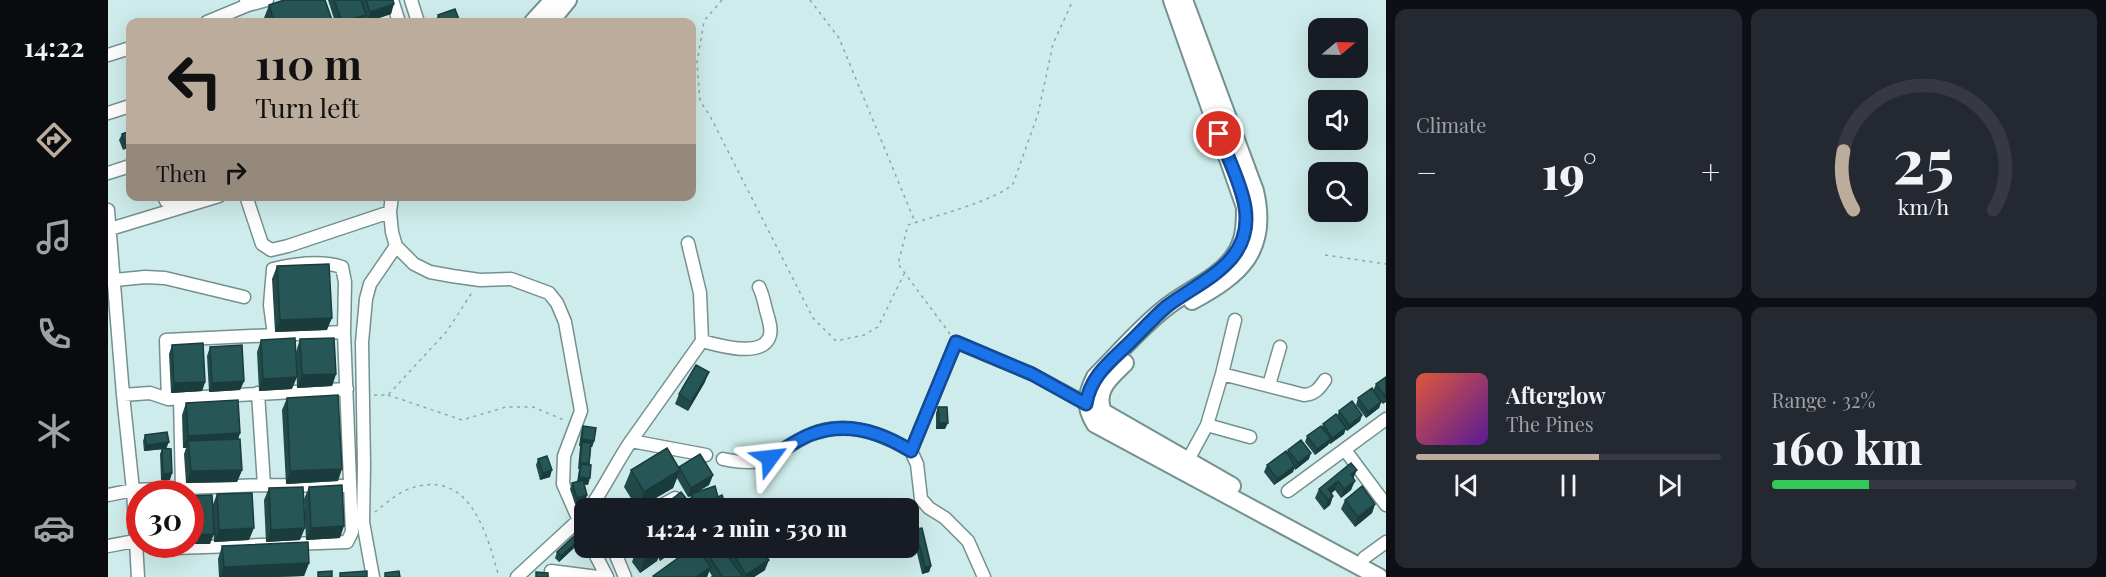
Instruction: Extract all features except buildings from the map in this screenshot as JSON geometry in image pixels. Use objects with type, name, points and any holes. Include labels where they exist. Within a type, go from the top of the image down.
[{"type":"main road","points":[[537,18],[553,0]]},
{"type":"main road","points":[[553,18],[568,0]]},
{"type":"main road","points":[[1172,0],[1245,207],[1245,225],[1242,240],[1235,255],[1217,280],[1175,314],[1131,356],[1100,392],[1099,403],[1103,412],[1188,460],[1265,510],[1379,577]]},
{"type":"main road","points":[[1184,0],[1255,191],[1259,209],[1256,241],[1237,272],[1183,295],[1145,327],[1095,377],[1088,392],[1086,404],[1089,415],[1095,424],[1386,570]]},
{"type":"street","points":[[215,18],[247,3],[267,0]]},
{"type":"street","points":[[392,0],[398,18]]},
{"type":"street","points":[[411,0],[417,18]]},
{"type":"street","points":[[108,55],[126,49]]},
{"type":"street","points":[[108,113],[126,107]]},
{"type":"street","points":[[108,173],[126,167]]},
{"type":"street","points":[[110,229],[202,201]]},
{"type":"street","points":[[248,201],[262,244],[271,250],[390,212]]},
{"type":"street","points":[[391,201],[392,232],[396,246],[414,264],[430,272],[480,280],[510,279],[549,293],[557,303],[565,322],[581,411],[564,456],[563,484],[574,504]]},
{"type":"street","points":[[108,210],[115,280],[114,335],[132,480]]},
{"type":"street","points":[[598,498],[620,457],[702,341],[700,293],[688,243]]},
{"type":"street","points":[[373,577],[363,522],[362,364],[366,299],[370,284],[396,246]]},
{"type":"street","points":[[204,547],[347,542],[352,532],[344,332],[345,282],[342,267],[334,264],[289,265],[273,268],[270,305],[274,335]]},
{"type":"street","points":[[115,280],[165,278],[244,297]]},
{"type":"street","points":[[702,341],[732,349],[763,345],[770,338],[770,331],[763,295],[759,287]]},
{"type":"street","points":[[1188,460],[1207,425],[1222,374],[1234,320]]},
{"type":"street","points":[[176,480],[174,399],[166,340],[344,332]]},
{"type":"street","points":[[911,451],[956,342],[1032,374],[1086,404]]},
{"type":"street","points":[[1269,385],[1280,347]]},
{"type":"street","points":[[1222,374],[1304,395],[1312,394],[1319,389],[1324,380]]},
{"type":"street","points":[[123,395],[150,393],[174,399],[347,389]]},
{"type":"street","points":[[258,393],[264,485]]},
{"type":"street","points":[[1288,491],[1386,419]]},
{"type":"street","points":[[1207,425],[1250,437]]},
{"type":"street","points":[[723,459],[758,463],[811,434],[832,430],[862,429],[892,439],[911,451],[917,464],[921,499],[968,540],[984,577]]},
{"type":"street","points":[[631,441],[706,455]]},
{"type":"street","points":[[1346,450],[1386,505]]},
{"type":"street","points":[[204,488],[264,485],[350,486]]},
{"type":"street","points":[[108,495],[126,491]]},
{"type":"street","points":[[517,577],[574,525]]},
{"type":"street","points":[[1364,558],[1386,542]]},
{"type":"street","points":[[108,546],[126,543]]},
{"type":"street","points":[[136,558],[138,577]]},
{"type":"street","points":[[597,558],[607,577]]},
{"type":"street","points":[[617,558],[625,577]]},
{"type":"street","points":[[551,572],[598,577]]},
{"type":"path","points":[[722,0],[704,21],[698,63],[700,101],[710,116],[813,318],[836,341],[864,335],[878,327],[904,274]]},
{"type":"path","points":[[810,0],[839,38],[915,223]]},
{"type":"path","points":[[956,342],[898,264],[908,225],[989,197],[1013,184],[1038,114],[1053,44],[1073,0]]},
{"type":"path","points":[[1325,255],[1386,264]]},
{"type":"path","points":[[388,395],[447,331],[480,280]]},
{"type":"path","points":[[363,395],[388,395],[462,420],[506,407],[534,407],[576,425]]},
{"type":"path","points":[[363,522],[405,490],[443,484],[455,491],[474,509],[487,535],[499,577]]},
{"type":"route","points":[[770,458],[811,434],[832,430],[862,429],[892,439],[911,451],[956,342],[1032,374],[1086,404],[1088,392],[1095,377],[1164,309],[1222,270],[1235,255],[1242,240],[1245,207],[1219,134]]}]
